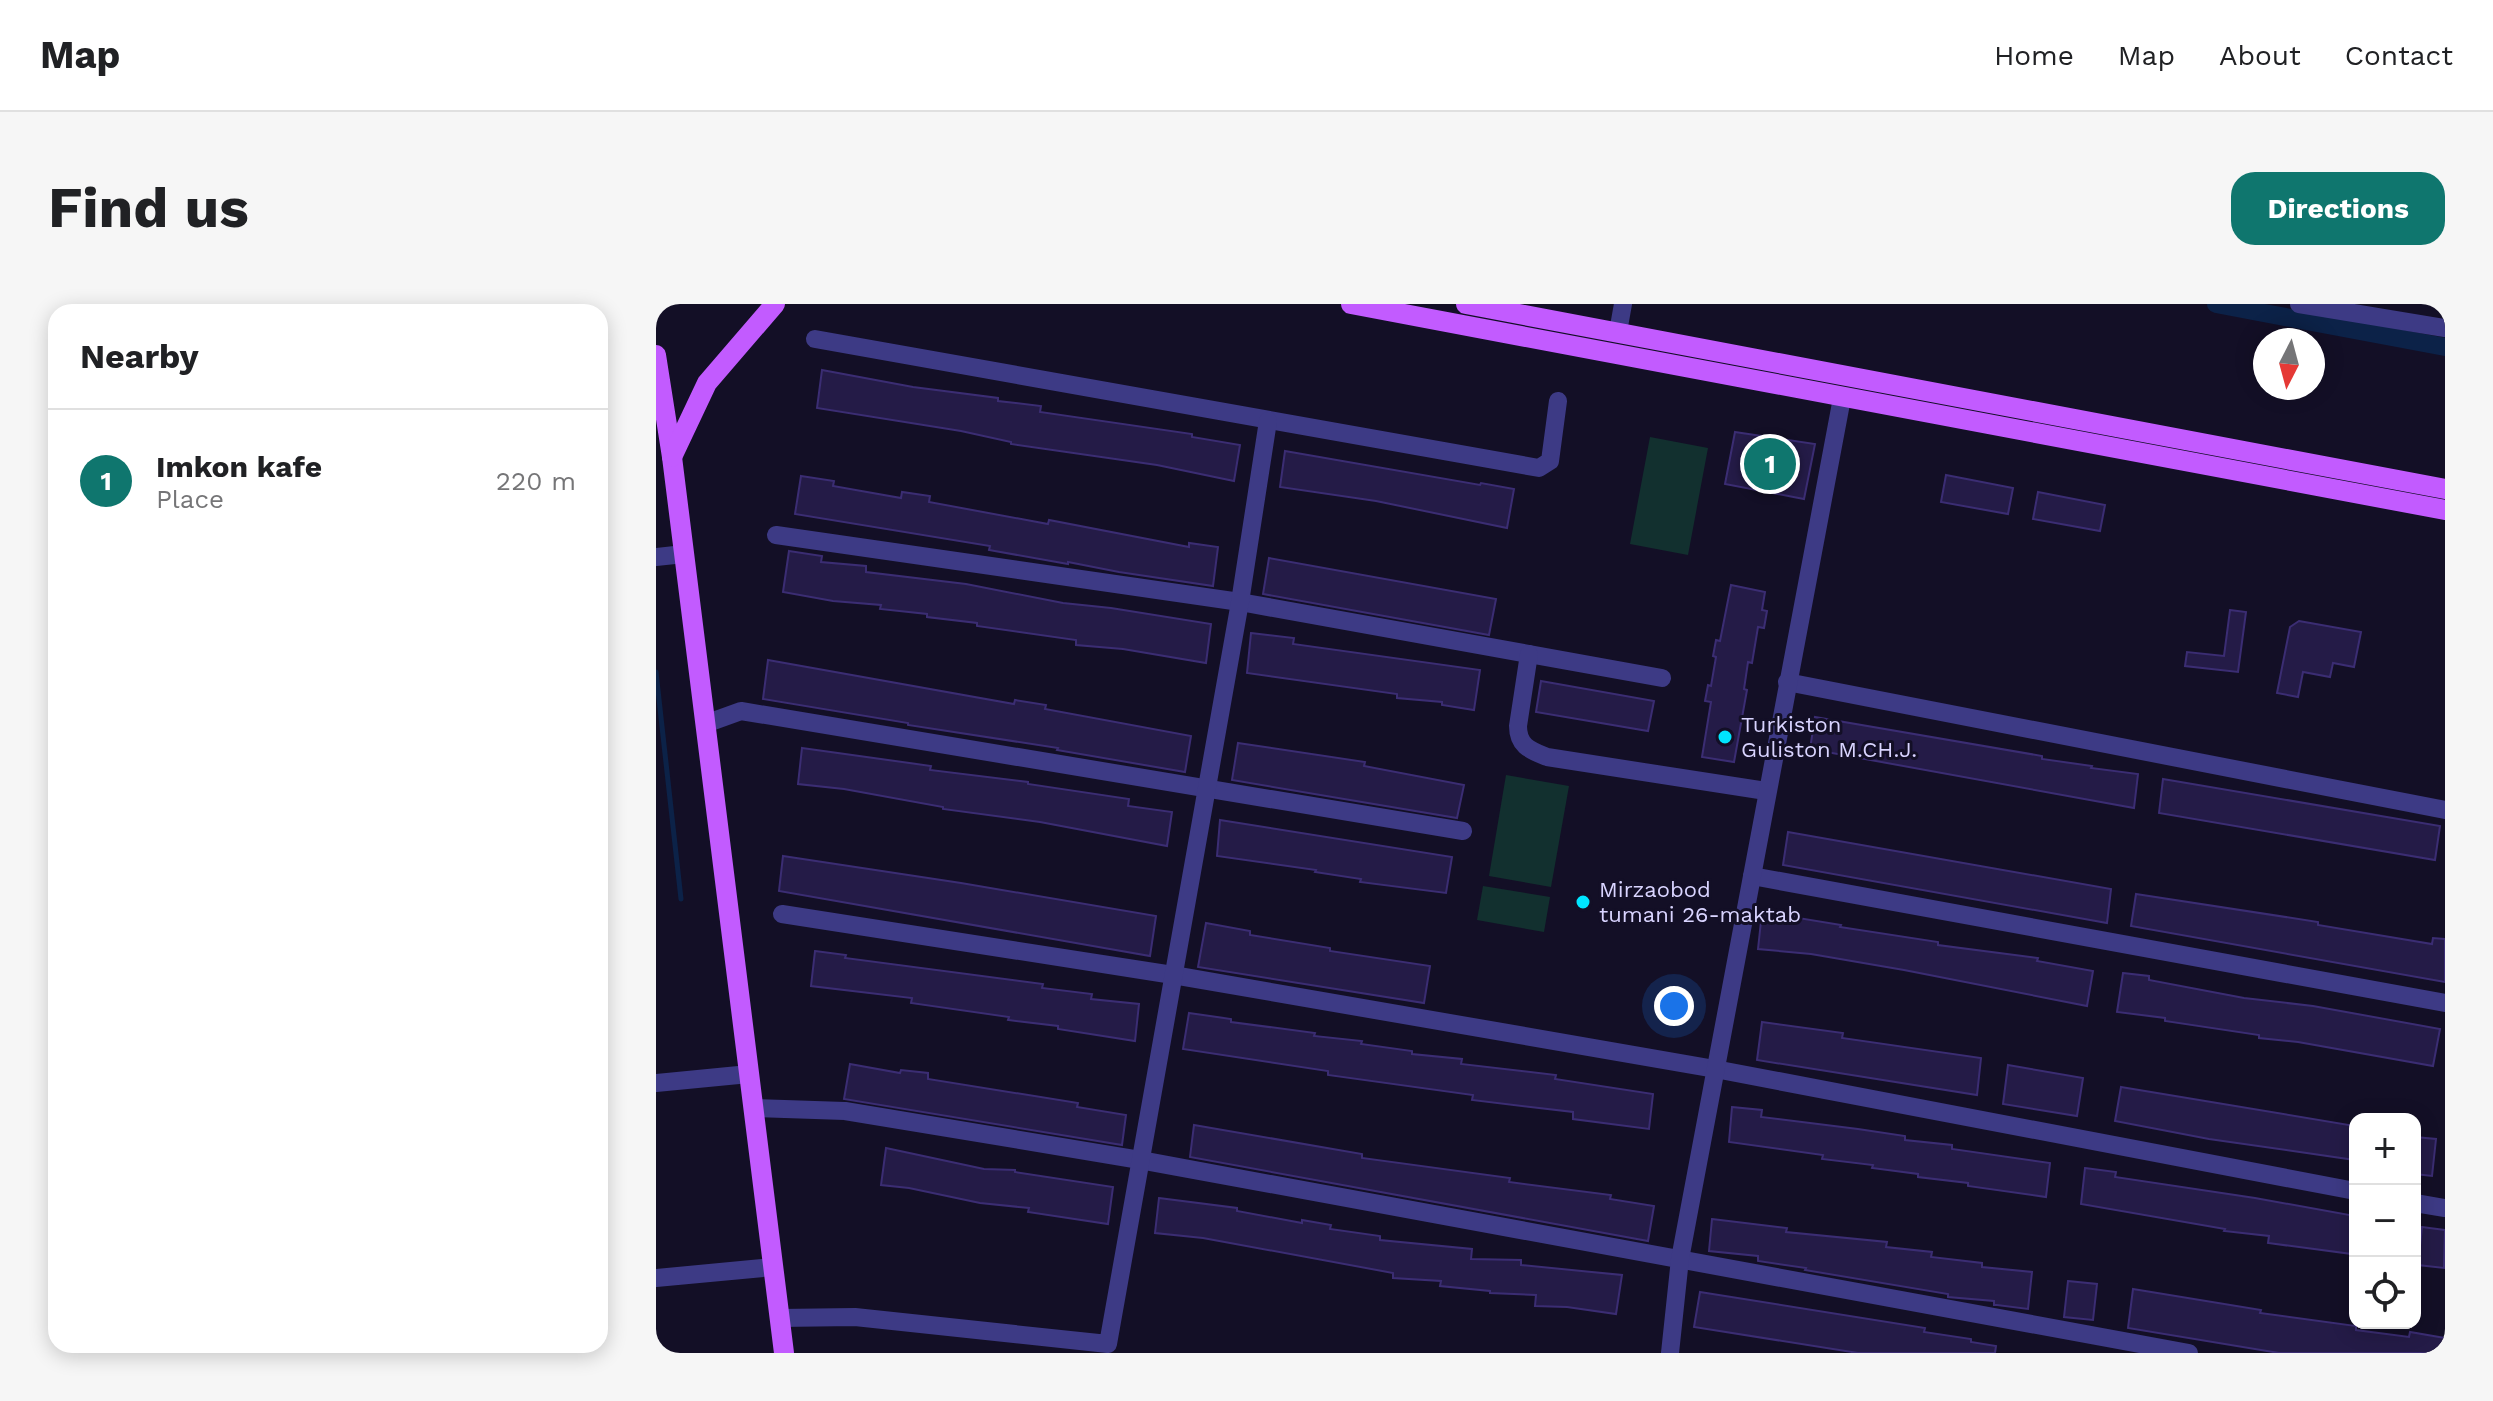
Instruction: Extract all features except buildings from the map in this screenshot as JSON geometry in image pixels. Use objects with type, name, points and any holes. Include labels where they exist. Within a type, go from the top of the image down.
[{"type":"main road","points":[[672,457],[707,383],[775,304]]},
{"type":"main road","points":[[1351,304],[1440,313],[1842,398],[2445,510]]},
{"type":"main road","points":[[1466,304],[2445,489]]},
{"type":"main road","points":[[656,355],[672,457],[784,1353]]},
{"type":"street","points":[[1618,332],[1623,304]]},
{"type":"street","points":[[2299,304],[2445,328]]},
{"type":"street","points":[[815,339],[1539,468],[1550,461],[1558,401]]},
{"type":"street","points":[[1670,1353],[1680,1259],[1842,398]]},
{"type":"street","points":[[779,1318],[855,1317],[1108,1344],[1240,602],[1268,421]]},
{"type":"street","points":[[776,535],[1240,602],[1662,678]]},
{"type":"street","points":[[656,557],[684,554]]},
{"type":"street","points":[[1529,654],[1518,726],[1518,737],[1526,749],[1547,757],[1766,791]]},
{"type":"street","points":[[1787,682],[2445,810]]},
{"type":"street","points":[[705,724],[741,711],[1463,831]]},
{"type":"street","points":[[1752,876],[2445,1003]]},
{"type":"street","points":[[782,914],[1173,975],[1715,1069],[2349,1190]]},
{"type":"street","points":[[656,1083],[749,1074]]},
{"type":"street","points":[[754,1108],[845,1111],[1140,1160],[2189,1353]]},
{"type":"street","points":[[2421,1204],[2445,1208]]},
{"type":"street","points":[[656,1278],[773,1267]]},
{"type":"green space","points":[[1650,437],[1708,448],[1688,555],[1630,544]]},
{"type":"green space","points":[[1506,775],[1569,786],[1551,887],[1489,876]]},
{"type":"green space","points":[[1483,886],[1550,897],[1544,932],[1477,920]]},
{"type":"waterway","points":[[2216,304],[2445,347]]},
{"type":"waterway","points":[[656,672],[681,899]]},
{"type":"place","name":"Imkon kafe","points":[[1770,464]]},
{"type":"place","name":"Turkiston Guliston M.CH.J.","points":[[1725,737]]},
{"type":"place","name":"Mirzaobod tumani 26-maktab","points":[[1583,902]]}]
